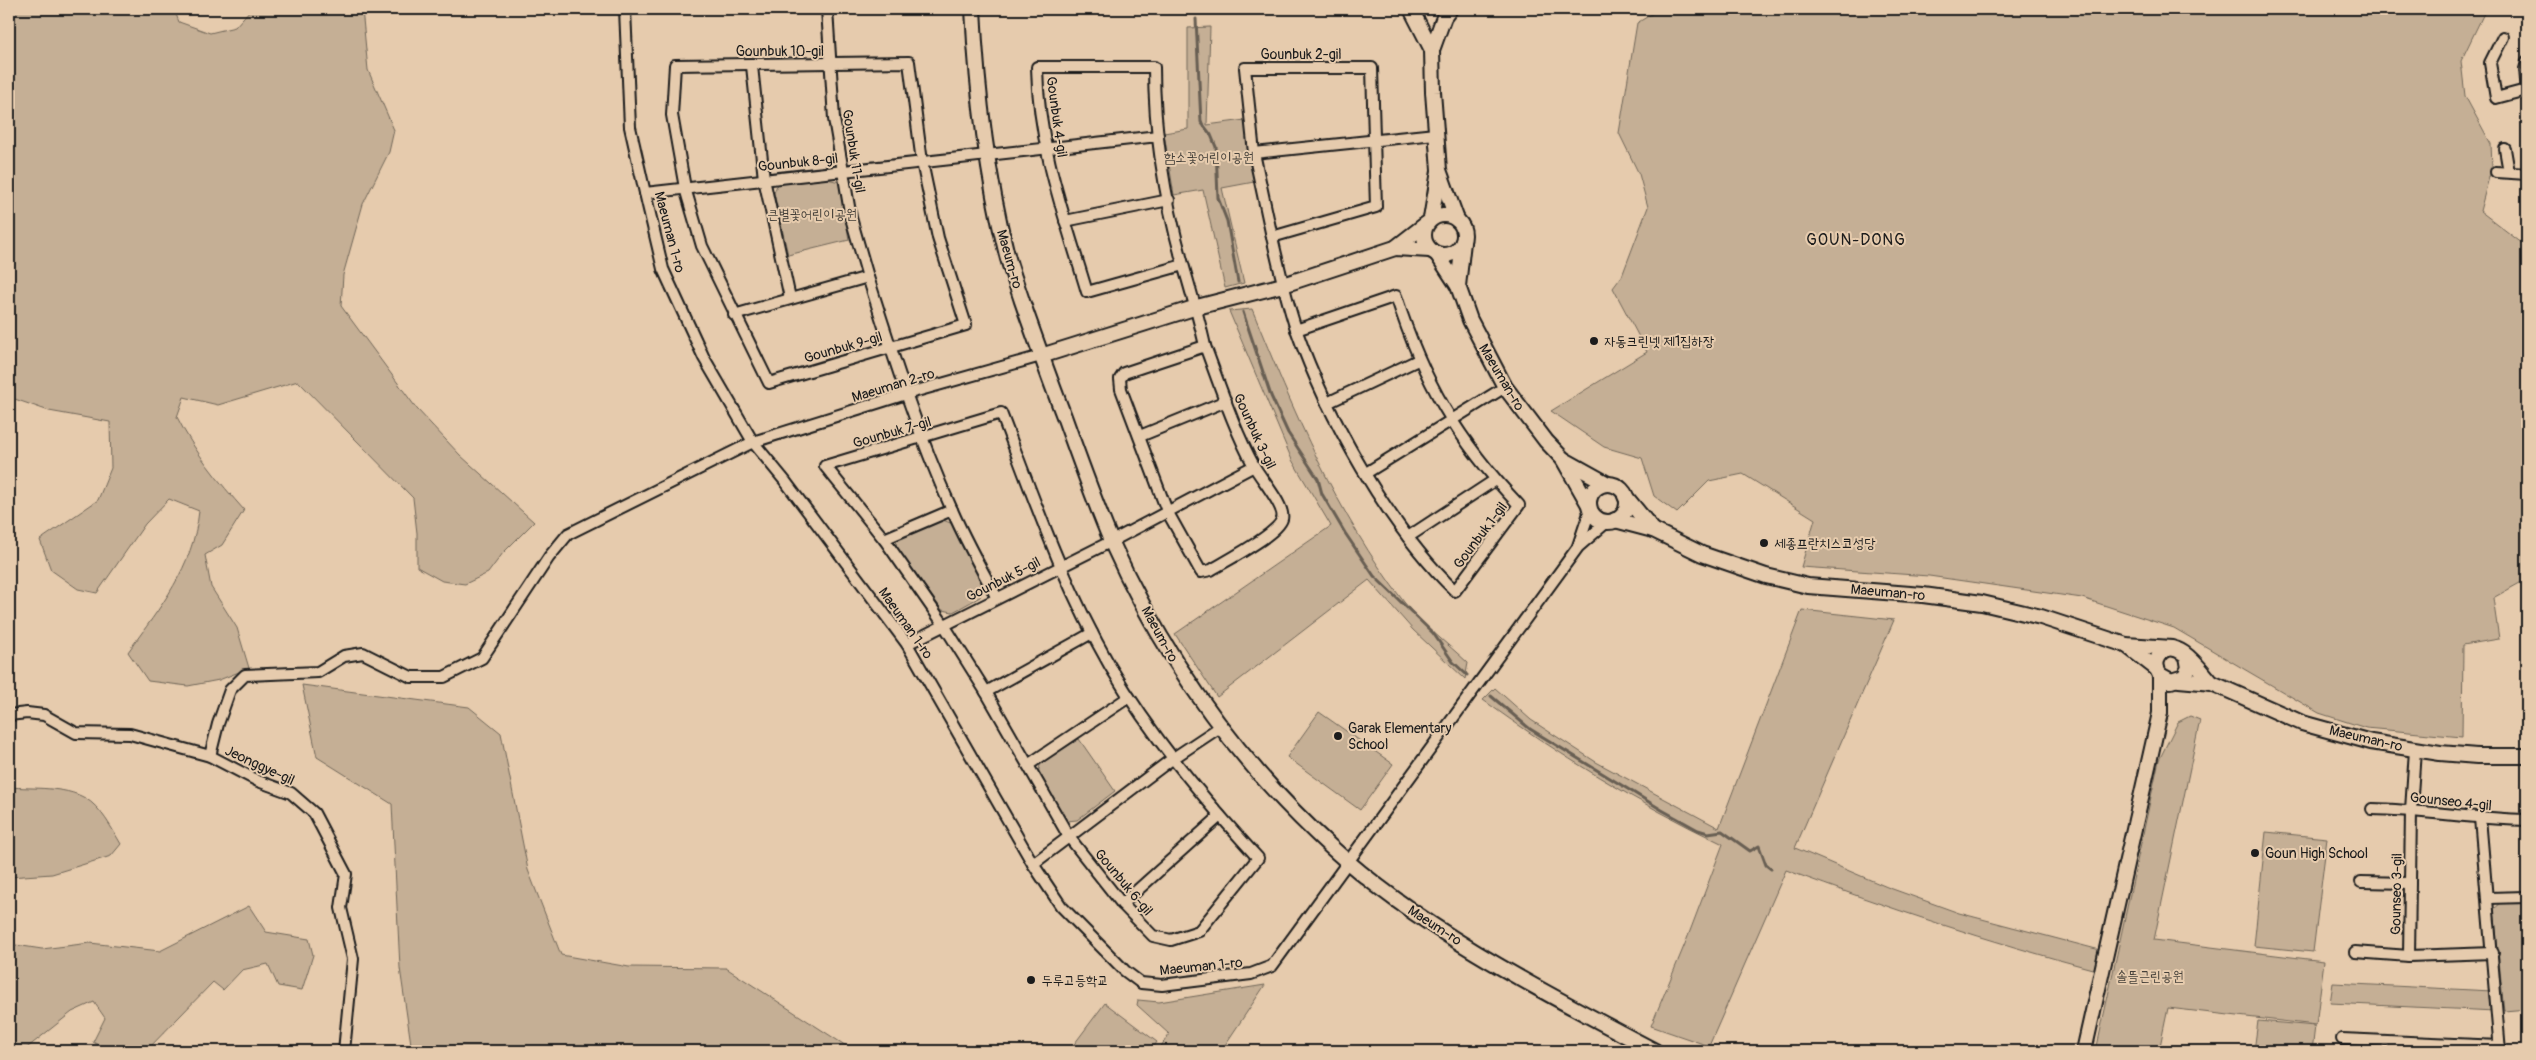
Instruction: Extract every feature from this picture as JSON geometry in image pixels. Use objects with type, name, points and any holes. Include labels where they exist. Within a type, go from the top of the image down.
[{"type":"street","name":"Maeuman 1-ro","points":[[625,9],[630,127],[644,193],[663,269],[704,358],[753,442],[786,481],[907,644],[1033,864],[1061,906],[1125,971],[1141,982],[1162,985],[1251,974],[1272,966],[1578,547]]},
{"type":"street","name":"Gounbuk 11-gil","points":[[827,9],[834,119],[851,218],[868,277],[922,438],[952,510],[997,598]]},
{"type":"street","name":"Maeum-ro","points":[[973,9],[976,69],[985,155],[1006,254],[1041,356],[1112,541],[1173,659],[1220,727],[1257,771],[1331,847],[1386,893],[1444,932],[1564,1003],[1655,1051]]},
{"type":"street","points":[[1411,12],[1426,22],[1435,22],[1447,13]]},
{"type":"street","points":[[1411,12],[1432,50]]},
{"type":"street","points":[[1447,13],[1432,50],[1435,134],[1439,170],[1457,220],[1463,230],[1458,286]]},
{"type":"street","points":[[2503,37],[2490,63],[2496,98],[2526,91],[2525,69],[2527,62]]},
{"type":"street","name":"Gounbuk 10-gil","points":[[685,188],[672,115],[675,65],[831,65],[909,62],[922,162]]},
{"type":"street","points":[[752,66],[764,179],[790,298]]},
{"type":"street","name":"Gounbuk 4-gil","points":[[1183,265],[1086,292],[1046,148],[1040,109],[1037,67],[1154,67],[1154,102],[1158,136],[1183,265],[1196,307],[1205,346]]},
{"type":"street","name":"Gounbuk 2-gil","points":[[1272,237],[1376,207],[1372,68],[1245,68],[1254,153],[1272,237],[1283,284]]},
{"type":"street","points":[[1254,153],[1435,134]]},
{"type":"street","name":"Gounbuk 8-gil","points":[[644,193],[1158,136]]},
{"type":"street","points":[[2505,149],[2509,172]]},
{"type":"street","name":"Gounbuk 9-gil","points":[[685,188],[702,246],[734,315],[769,383],[966,325],[938,238],[922,162]]},
{"type":"street","points":[[1439,170],[1424,241],[1458,286]]},
{"type":"street","points":[[2496,172],[2527,174]]},
{"type":"street","points":[[1065,221],[1170,200]]},
{"type":"street","points":[[1041,356],[1196,307],[1283,284],[1395,248],[1429,221],[1442,214],[1457,220]]},
{"type":"street","points":[[1395,248],[1449,254],[1455,252],[1463,242]]},
{"type":"street","points":[[734,315],[868,277]]},
{"type":"street","name":"Gounbuk 1-gil","points":[[1283,284],[1296,330],[1327,403],[1366,473],[1408,537],[1433,569],[1456,591],[1519,506],[1495,480],[1451,420],[1418,360],[1396,296],[1296,330]]},
{"type":"street","name":"Maeuman-ro","points":[[1458,286],[1470,320],[1505,387],[1546,441],[1563,459]]},
{"type":"street","name":"Gounbuk 3-gil","points":[[1205,346],[1226,401],[1254,466],[1283,512],[1282,521],[1272,532],[1211,570],[1201,572],[1167,511],[1121,389],[1120,379],[1124,373],[1205,346]]},
{"type":"street","name":"Maeuman 2-ro","points":[[210,756],[230,690],[245,675],[318,672],[344,656],[364,653],[411,677],[444,676],[482,658],[549,557],[568,534],[753,442],[906,394],[1041,356]]},
{"type":"street","points":[[1327,403],[1418,360]]},
{"type":"street","points":[[1366,473],[1505,387]]},
{"type":"street","points":[[1140,436],[1226,401]]},
{"type":"street","name":"Gounbuk 7-gil","points":[[944,625],[884,539],[825,466],[1001,413],[1059,566]]},
{"type":"street","points":[[1563,459],[1608,484],[1618,487],[1653,530]]},
{"type":"street","points":[[1563,459],[1597,518],[1653,530]]},
{"type":"street","name":"Gounbuk 5-gil","points":[[907,644],[1112,541],[1254,466]]},
{"type":"street","points":[[1408,537],[1495,480]]},
{"type":"street","points":[[1578,547],[1592,491],[1596,487],[1608,484]]},
{"type":"street","points":[[1578,547],[1624,513],[1627,502],[1625,496]]},
{"type":"street","points":[[884,539],[952,510]]},
{"type":"street","name":"Maeuman-ro","points":[[1653,530],[1702,554],[1766,576],[1808,586],[1923,595],[1982,603],[2041,617],[2126,645]]},
{"type":"street","name":"Gounbuk 6-gil","points":[[944,625],[986,692],[1069,837],[1122,904],[1153,936],[1171,940],[1199,931],[1258,858],[1172,759],[1130,697],[1092,633],[1059,566]]},
{"type":"street","points":[[986,692],[1092,633]]},
{"type":"street","points":[[2126,645],[2181,650],[2212,683]]},
{"type":"street","points":[[2126,645],[2167,680],[2212,683]]},
{"type":"street","points":[[2160,713],[2158,672],[2160,655],[2172,648]]},
{"type":"street","points":[[2084,1051],[2160,713],[2177,681],[2184,677],[2189,668],[2187,656]]},
{"type":"street","name":"Maeuman-ro","points":[[2212,683],[2302,723],[2371,742],[2415,750],[2477,756],[2527,756]]},
{"type":"street","points":[[1028,765],[1130,697]]},
{"type":"street","name":"Jeonggye-gil","points":[[9,715],[27,713],[44,716],[76,733],[130,734],[210,756],[258,781],[292,793],[314,813],[346,874],[341,908],[353,959],[344,1051]]},
{"type":"street","points":[[1033,864],[1172,759],[1220,727]]},
{"type":"street","name":"Gounseo 3-gil","points":[[2410,956],[2411,810],[2415,750]]},
{"type":"street","name":"Gounseo 4-gil","points":[[2372,809],[2411,810],[2480,818],[2527,820]]},
{"type":"street","points":[[1122,904],[1220,816]]},
{"type":"street","points":[[2342,1039],[2407,1047],[2500,1049],[2480,818]]},
{"type":"street","points":[[2361,882],[2410,883]]},
{"type":"street","points":[[2488,898],[2527,897]]},
{"type":"street","points":[[2355,952],[2410,956],[2493,953]]},
{"type":"green space","points":[[9,9],[174,9],[179,22],[210,33],[235,27],[251,9],[362,9],[368,70],[394,130],[389,152],[363,204],[343,275],[341,306],[417,409],[460,455],[534,522],[503,553],[488,573],[465,584],[442,581],[417,567],[417,533],[413,498],[298,381],[218,405],[184,397],[177,417],[207,466],[244,510],[222,545],[205,555],[211,587],[237,628],[249,668],[219,680],[188,686],[148,681],[128,652],[174,586],[183,569],[196,532],[199,511],[169,499],[145,524],[97,593],[78,589],[51,570],[40,540],[98,500],[111,468],[110,422],[49,411],[9,397]]},
{"type":"green space","points":[[1660,9],[2486,9],[2461,61],[2465,96],[2491,144],[2492,166],[2480,211],[2527,247],[2527,579],[2493,598],[2499,639],[2463,645],[2462,737],[2366,728],[2319,713],[2174,628],[2082,598],[1929,576],[1801,567],[1815,519],[1743,474],[1709,481],[1677,513],[1654,496],[1642,458],[1604,447],[1551,411],[1647,352],[1613,288],[1622,276],[1648,207],[1639,174],[1619,133],[1637,23]]},
{"type":"green space","name":"함소꽃어린이공원","points":[[1210,27],[1207,125],[1245,120],[1254,182],[1222,188],[1244,283],[1225,288],[1203,190],[1174,195],[1164,133],[1188,129],[1188,28]]},
{"type":"green space","name":"큰별꽃어린이공원","points":[[827,179],[840,182],[849,240],[788,255],[774,193],[778,182]]},
{"type":"green space","points":[[1252,309],[1318,461],[1357,533],[1404,602],[1426,626],[1468,663],[1465,679],[1413,630],[1369,580],[1217,697],[1175,634],[1331,526],[1292,460],[1229,311]]},
{"type":"green space","points":[[943,520],[953,524],[983,583],[980,597],[953,612],[942,610],[896,546],[897,538]]},
{"type":"green space","points":[[1802,610],[1894,620],[1795,848],[1887,887],[1959,913],[2100,950],[2096,970],[1940,924],[1786,870],[1709,1046],[1651,1026],[1723,844],[1660,812],[1599,777],[1540,740],[1483,700],[1495,688],[1531,720],[1596,762],[1719,828]]},
{"type":"green space","points":[[302,685],[469,707],[501,733],[528,870],[561,955],[629,967],[726,968],[854,1051],[412,1051],[400,968],[392,804],[317,757]]},
{"type":"green space","points":[[1319,712],[1393,764],[1360,810],[1287,757]]},
{"type":"green space","name":"솔뜰근린공원","points":[[2190,716],[2200,720],[2154,940],[2324,961],[2316,1025],[2168,1008],[2159,1051],[2096,1051],[2159,760],[2178,722]]},
{"type":"green space","points":[[1079,739],[1115,791],[1077,820],[1067,821],[1038,773],[1041,762]]},
{"type":"green space","points":[[9,787],[58,790],[77,794],[85,798],[101,813],[121,844],[111,856],[52,874],[9,877]]},
{"type":"green space","points":[[2266,832],[2327,838],[2313,952],[2254,946]]},
{"type":"green space","points":[[2501,903],[2527,903],[2527,1009],[2504,1011],[2494,909]]},
{"type":"green space","points":[[249,906],[266,932],[309,939],[313,955],[302,990],[278,986],[268,964],[242,970],[223,990],[213,982],[146,1051],[109,1051],[93,1042],[105,1018],[94,1002],[72,1012],[23,1051],[9,1047],[9,944],[42,949],[90,943],[160,951]]},
{"type":"green space","points":[[2333,983],[2492,991],[2495,1011],[2330,1003]]},
{"type":"green space","points":[[1265,985],[1221,1051],[1158,1051],[1169,1034],[1137,1005],[1138,1000],[1159,1002]]},
{"type":"green space","points":[[1105,1003],[1157,1042],[1151,1051],[1069,1051]]},
{"type":"green space","points":[[2258,1021],[2315,1026],[2312,1051],[2254,1051]]},
{"type":"waterway","points":[[1196,19],[1201,122],[1211,135],[1216,147],[1218,198],[1227,221],[1238,282]]},
{"type":"waterway","points":[[1243,312],[1271,396],[1288,433],[1318,479],[1322,494],[1345,533],[1374,576],[1433,633],[1453,662],[1467,675]]},
{"type":"waterway","points":[[1491,696],[1530,729],[1662,810],[1698,830],[1708,833],[1722,831],[1750,851],[1759,846],[1766,865],[1771,869]]},
{"type":"place","name":"자동크린넷 제1집하장","points":[[1594,341]]},
{"type":"place","name":"세종프란치스코성당","points":[[1764,543]]},
{"type":"place","name":"Garak Elementary School","points":[[1338,736]]},
{"type":"place","name":"Goun High School","points":[[2255,853]]},
{"type":"place","name":"두루고등학교","points":[[1031,980]]},
{"type":"district","name":"GOUN-DONG","points":[[1856,239]]}]
